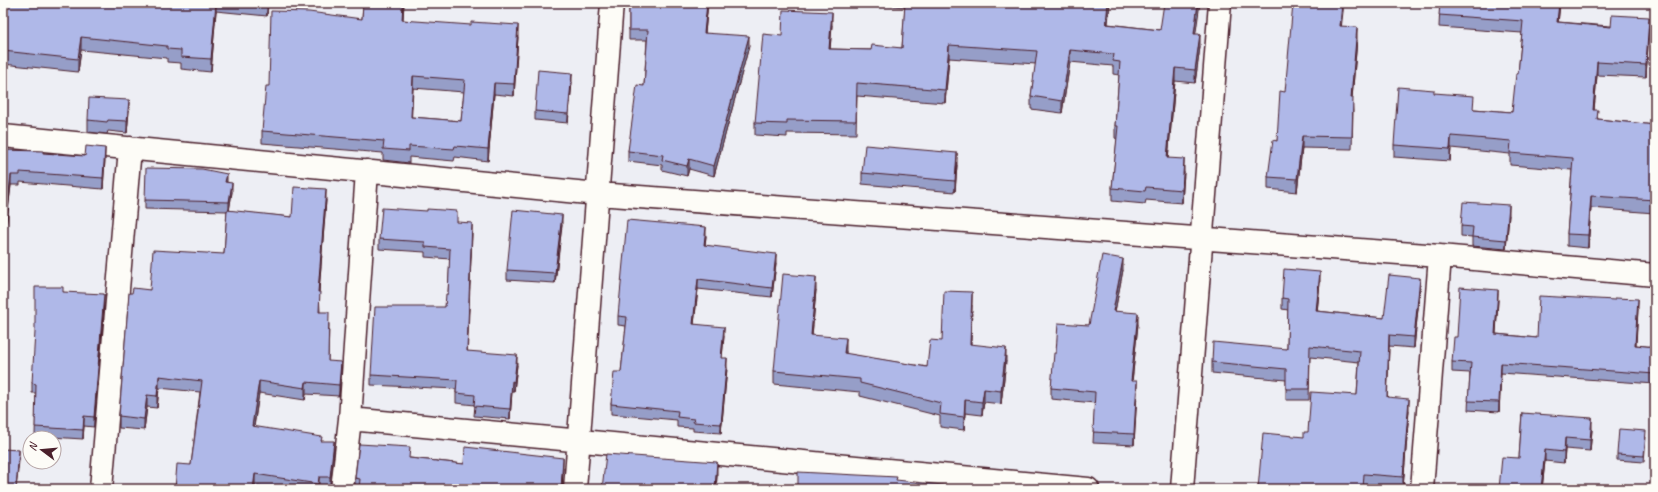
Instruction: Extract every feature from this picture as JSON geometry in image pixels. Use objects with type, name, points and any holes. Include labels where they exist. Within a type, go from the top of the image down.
[{"type":"street","points":[[575,489],[612,3]]},
{"type":"street","points":[[1182,489],[1220,3]]},
{"type":"street","points":[[3,136],[598,194],[1440,256],[1655,275]]},
{"type":"street","points":[[101,489],[130,148]]},
{"type":"street","points":[[342,489],[350,419],[367,171]]},
{"type":"street","points":[[1422,489],[1440,256]]},
{"type":"street","points":[[350,419],[1088,489]]},
{"type":"building","points":[[3,3],[216,3],[211,59],[181,57],[181,50],[167,49],[167,46],[81,37],[78,59],[3,51]]},
{"type":"building","points":[[363,3],[403,3],[402,20],[471,25],[471,22],[518,25],[514,84],[494,83],[488,149],[455,146],[454,149],[409,146],[409,151],[383,149],[384,141],[262,131],[266,86],[269,86],[271,11],[309,12],[362,19]],"holes":[[[413,76],[465,80],[461,121],[411,117]]]},
{"type":"building","points":[[629,3],[707,3],[704,33],[749,36],[714,166],[689,159],[687,166],[662,160],[663,155],[628,151],[637,85],[644,86],[648,30],[629,30]]},
{"type":"building","points":[[905,3],[1108,3],[1106,24],[1160,30],[1164,3],[1198,3],[1194,34],[1200,34],[1195,70],[1175,68],[1167,158],[1184,159],[1182,190],[1146,187],[1145,191],[1112,188],[1118,126],[1115,126],[1120,62],[1113,61],[1114,54],[1070,50],[1062,101],[1031,96],[1037,51],[949,45],[945,90],[857,83],[856,121],[787,120],[787,124],[755,123],[763,34],[782,36],[783,10],[832,12],[829,49],[871,50],[872,45],[902,48]]},
{"type":"building","points":[[1293,3],[1342,3],[1340,26],[1357,27],[1351,98],[1353,98],[1352,137],[1302,136],[1297,179],[1268,177],[1273,140],[1277,141],[1280,91],[1285,92]]},
{"type":"building","points":[[1440,3],[1559,3],[1557,22],[1611,27],[1612,15],[1649,17],[1646,65],[1597,62],[1593,110],[1598,110],[1597,119],[1655,125],[1655,200],[1591,196],[1588,235],[1567,234],[1573,158],[1510,153],[1511,141],[1451,136],[1450,149],[1394,145],[1398,87],[1434,90],[1434,93],[1474,96],[1473,109],[1512,112],[1516,74],[1518,74],[1523,21],[1439,15]]},
{"type":"building","points":[[538,70],[572,73],[568,114],[535,111]]},
{"type":"building","points":[[89,98],[129,100],[127,121],[108,120],[107,122],[88,120]]},
{"type":"building","points":[[865,145],[957,153],[955,181],[862,173]]},
{"type":"building","points":[[86,146],[105,148],[103,178],[20,172],[20,175],[11,175],[3,243],[3,150],[43,151],[43,153],[85,156]]},
{"type":"building","points":[[146,168],[202,169],[227,174],[225,182],[232,183],[229,202],[145,200]]},
{"type":"building","points":[[294,187],[326,189],[318,292],[320,292],[319,312],[329,312],[328,361],[341,362],[339,385],[306,382],[305,388],[259,381],[252,426],[322,437],[321,441],[334,441],[330,477],[319,477],[318,484],[255,474],[253,489],[175,489],[177,464],[191,465],[202,381],[159,376],[157,396],[147,395],[144,419],[119,416],[129,293],[132,293],[133,288],[150,290],[153,250],[224,254],[227,210],[292,217]]},
{"type":"building","points":[[1655,201],[1655,226],[1653,226]]},
{"type":"building","points":[[1463,202],[1509,205],[1506,240],[1472,237],[1473,227],[1461,226]]},
{"type":"building","points":[[382,208],[457,211],[457,222],[472,223],[467,351],[517,355],[514,382],[512,381],[510,409],[474,406],[475,395],[456,393],[457,380],[371,375],[375,307],[445,307],[446,294],[448,294],[450,249],[425,247],[425,242],[379,239]]},
{"type":"building","points":[[513,210],[562,215],[555,273],[507,270]]},
{"type":"building","points":[[627,220],[706,227],[704,245],[776,254],[772,288],[698,279],[693,324],[724,327],[721,358],[727,358],[721,424],[693,422],[694,419],[677,417],[678,411],[611,404],[614,372],[621,372],[627,317],[618,316]]},
{"type":"building","points":[[1102,255],[1123,259],[1113,311],[1138,313],[1131,381],[1137,381],[1134,434],[1093,432],[1095,392],[1051,388],[1054,353],[1056,353],[1058,323],[1089,325]]},
{"type":"building","points":[[1284,269],[1320,272],[1316,311],[1384,318],[1389,275],[1420,278],[1414,337],[1389,335],[1387,397],[1409,399],[1403,477],[1364,474],[1363,489],[1258,489],[1263,433],[1304,437],[1304,432],[1308,432],[1311,392],[1357,395],[1360,351],[1310,346],[1309,389],[1286,389],[1286,369],[1212,362],[1213,342],[1287,349],[1288,299],[1282,298]]},
{"type":"building","points":[[783,274],[816,277],[811,335],[846,338],[844,353],[927,367],[930,340],[942,341],[944,291],[972,292],[970,344],[1006,348],[1001,391],[984,389],[982,402],[965,400],[964,417],[940,414],[941,403],[860,383],[860,379],[774,371]]},
{"type":"building","points":[[35,287],[63,287],[63,292],[104,294],[94,417],[84,416],[83,430],[35,427],[36,384],[32,383],[35,332]]},
{"type":"building","points":[[1460,287],[1498,290],[1495,334],[1537,338],[1539,296],[1615,300],[1615,298],[1638,299],[1635,345],[1655,347],[1655,374],[1501,363],[1499,402],[1468,401],[1471,363],[1452,362],[1454,337],[1457,337]]},
{"type":"building","points":[[1522,413],[1592,418],[1590,440],[1565,438],[1564,452],[1545,450],[1541,489],[1499,489],[1502,457],[1519,458]]},
{"type":"building","points":[[1619,429],[1646,431],[1644,456],[1617,454]]},
{"type":"building","points":[[359,444],[410,447],[409,458],[464,464],[465,447],[563,458],[561,489],[359,489],[360,479],[355,478]]},
{"type":"building","points":[[3,449],[19,450],[16,489],[3,489]]},
{"type":"building","points":[[606,454],[717,462],[715,488],[602,489]]},
{"type":"building","points":[[798,472],[897,477],[896,480],[952,486],[951,489],[798,489]]}]
